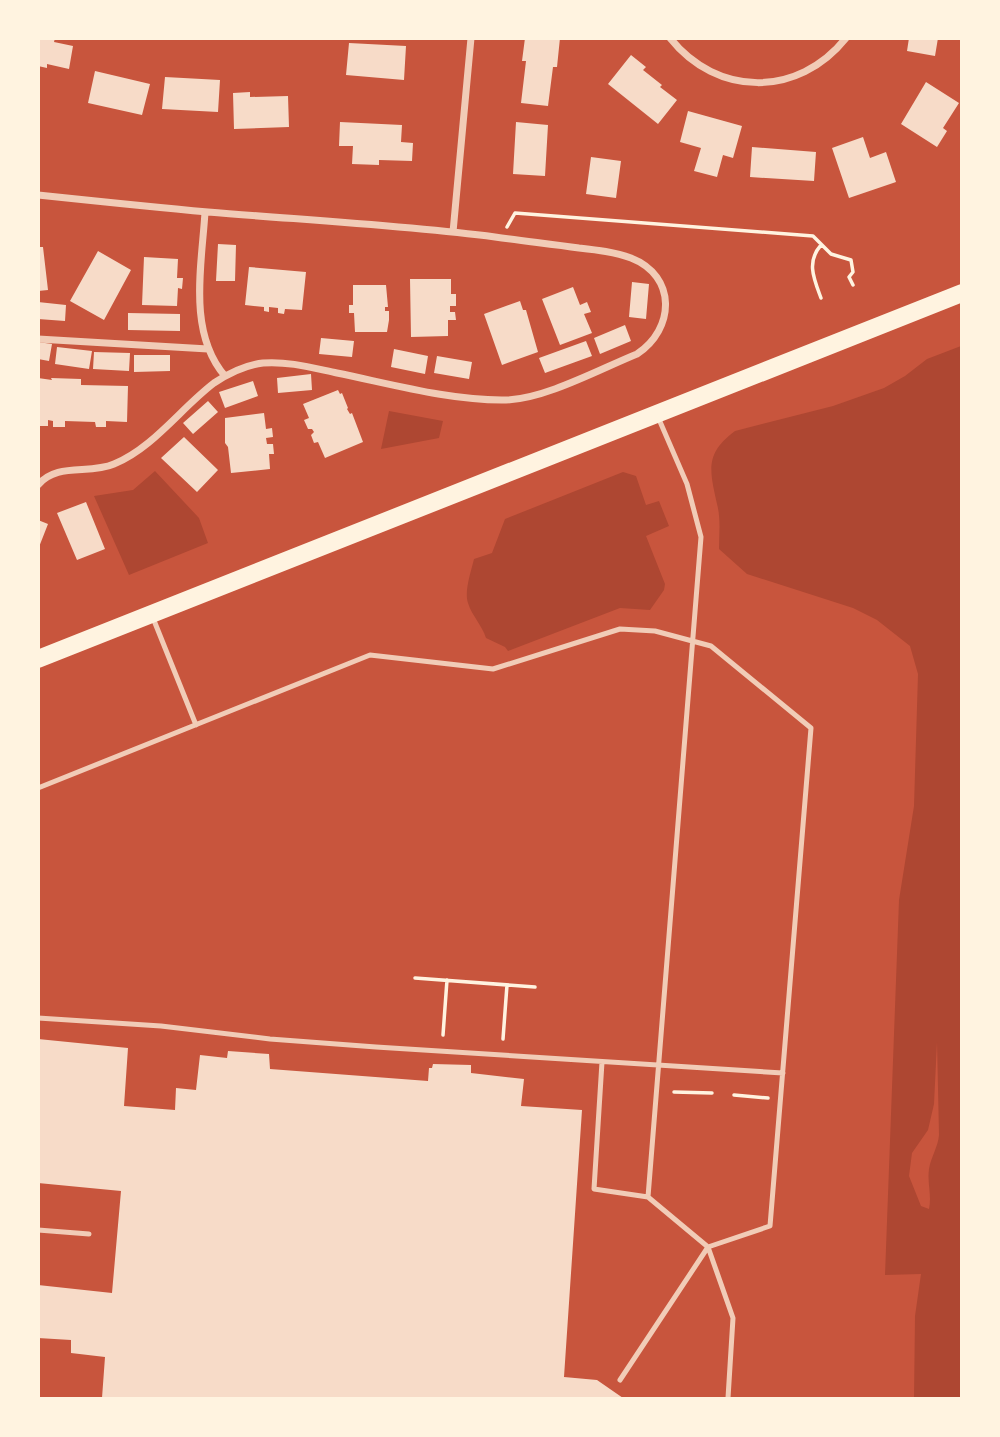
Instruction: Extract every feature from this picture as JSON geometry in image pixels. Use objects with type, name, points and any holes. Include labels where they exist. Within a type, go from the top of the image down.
[{"type":"main road","points":[[38,659],[961,293]]},
{"type":"street","points":[[453,232],[471,38]]},
{"type":"street","points":[[670,38],[690,59],[720,77],[740,82],[763,83],[790,77],[813,66],[846,38]]},
{"type":"street","points":[[38,195],[205,212],[453,232],[608,252],[634,259],[654,272],[662,282],[665,313],[656,337],[636,354],[539,394],[516,399],[442,393],[282,363],[253,365],[225,376],[202,392],[127,458],[107,467],[52,473],[38,485]]},
{"type":"street","points":[[205,212],[201,304],[208,349],[225,376]]},
{"type":"street","points":[[38,339],[208,349]]},
{"type":"lane","points":[[648,1196],[701,537],[687,484],[656,414]]},
{"type":"lane","points":[[152,614],[196,725]]},
{"type":"lane","points":[[38,788],[370,655],[493,668],[620,629],[655,631],[711,646],[811,728],[770,1226],[708,1247],[620,1380]]},
{"type":"lane","points":[[38,1018],[286,1040],[783,1073]]},
{"type":"lane","points":[[602,1062],[594,1189],[648,1196],[708,1247],[733,1318],[728,1398]]},
{"type":"lane","points":[[38,1230],[89,1234]]},
{"type":"path","points":[[505,238],[508,224],[515,213],[813,236],[831,254],[851,260],[853,272],[849,277],[853,285]]},
{"type":"path","points":[[821,245],[812,262],[821,298]]},
{"type":"path","points":[[415,978],[536,987]]},
{"type":"path","points":[[443,1035],[447,980]]},
{"type":"path","points":[[503,1039],[507,985]]},
{"type":"path","points":[[674,1092],[712,1093]]},
{"type":"path","points":[[734,1096],[770,1098]]},
{"type":"shaded area","points":[[961,346],[962,1398],[914,1398],[915,1316],[921,1274],[885,1275],[899,900],[914,806],[918,674],[910,646],[877,620],[853,608],[747,574],[719,549],[719,515],[711,472],[718,447],[735,431],[833,406],[884,388],[927,359]],"holes":[[[937,1042],[939,1135],[929,1169],[929,1209],[921,1206],[909,1176],[912,1153],[928,1130],[934,1104]]]},
{"type":"shaded area","points":[[389,411],[443,421],[439,438],[381,449]]},
{"type":"shaded area","points":[[155,471],[199,518],[208,543],[129,575],[94,496],[133,490]]},
{"type":"shaded area","points":[[623,472],[636,476],[646,505],[659,501],[669,526],[646,536],[665,584],[664,590],[650,610],[620,608],[508,651],[486,638],[468,603],[467,587],[474,559],[492,553],[505,519]]},
{"type":"building","points":[[38,38],[55,38],[54,42],[73,46],[69,69],[47,64],[47,68],[38,66]]},
{"type":"building","points":[[525,38],[560,38],[548,106],[521,103],[526,61],[522,61]]},
{"type":"building","points":[[909,38],[938,38],[935,56],[907,51]]},
{"type":"building","points":[[349,43],[406,46],[404,80],[346,75]]},
{"type":"building","points":[[631,55],[646,67],[643,70],[662,85],[660,87],[677,100],[658,124],[608,84]]},
{"type":"building","points":[[95,71],[150,84],[142,115],[88,103]]},
{"type":"building","points":[[165,77],[220,80],[218,112],[162,109]]},
{"type":"building","points":[[926,82],[959,103],[943,128],[947,131],[937,147],[901,124]]},
{"type":"building","points":[[250,92],[250,97],[288,96],[289,127],[234,129],[233,93]]},
{"type":"building","points":[[688,111],[742,126],[733,158],[723,155],[717,177],[694,171],[701,148],[680,142]]},
{"type":"building","points":[[340,122],[402,125],[401,142],[413,143],[412,161],[379,160],[379,165],[352,164],[353,146],[339,146]]},
{"type":"building","points":[[516,122],[548,125],[545,176],[513,174]]},
{"type":"building","points":[[863,137],[870,158],[886,152],[896,182],[849,198],[832,148]]},
{"type":"building","points":[[752,147],[816,152],[814,181],[750,177]]},
{"type":"building","points":[[591,157],[621,161],[616,198],[586,194]]},
{"type":"building","points":[[218,244],[236,245],[235,281],[216,281]]},
{"type":"building","points":[[38,247],[43,247],[48,290],[38,291]]},
{"type":"building","points":[[98,251],[131,270],[104,320],[70,301]]},
{"type":"building","points":[[144,257],[178,259],[177,278],[183,278],[182,289],[178,288],[177,306],[142,305]]},
{"type":"building","points":[[249,267],[306,272],[302,310],[285,309],[284,314],[278,313],[278,308],[269,307],[269,312],[264,311],[264,307],[245,305]]},
{"type":"building","points":[[410,279],[451,279],[451,294],[456,294],[456,306],[450,306],[450,312],[455,312],[456,320],[448,320],[448,336],[411,337]]},
{"type":"building","points":[[632,282],[649,284],[646,319],[629,317]]},
{"type":"building","points":[[353,285],[386,285],[388,307],[385,307],[385,311],[389,311],[387,332],[355,332],[354,313],[349,313],[349,305],[353,305]]},
{"type":"building","points":[[573,287],[580,305],[587,302],[591,312],[584,314],[592,333],[560,345],[542,299]]},
{"type":"building","points":[[520,301],[523,310],[526,310],[538,352],[502,365],[484,314]]},
{"type":"building","points":[[38,302],[66,305],[65,321],[38,319]]},
{"type":"building","points":[[128,313],[180,314],[180,331],[128,330]]},
{"type":"building","points":[[625,325],[631,341],[600,354],[594,338]]},
{"type":"building","points":[[321,338],[354,341],[352,357],[319,354]]},
{"type":"building","points":[[586,341],[592,356],[545,373],[539,358]]},
{"type":"building","points":[[38,342],[52,344],[49,361],[38,359]]},
{"type":"building","points":[[57,347],[92,351],[89,369],[55,364]]},
{"type":"building","points":[[394,349],[428,356],[425,374],[391,367]]},
{"type":"building","points":[[94,352],[130,353],[129,371],[93,369]]},
{"type":"building","points":[[134,355],[170,355],[170,371],[134,372]]},
{"type":"building","points":[[437,356],[472,362],[469,379],[434,373]]},
{"type":"building","points":[[311,374],[312,390],[278,393],[277,378]]},
{"type":"building","points":[[38,378],[81,379],[81,385],[128,386],[127,422],[106,421],[106,427],[96,427],[95,422],[65,421],[65,427],[53,427],[53,421],[48,420],[48,426],[38,426]]},
{"type":"building","points":[[253,381],[258,396],[225,408],[219,392]]},
{"type":"building","points":[[338,390],[342,393],[350,414],[352,413],[363,442],[325,458],[318,442],[314,443],[311,435],[314,432],[308,429],[304,420],[309,418],[303,404]]},
{"type":"building","points":[[208,401],[218,412],[193,434],[183,423]]},
{"type":"building","points":[[264,413],[266,429],[272,428],[273,437],[266,438],[267,444],[273,444],[274,454],[269,454],[270,469],[231,473],[228,447],[225,443],[225,418]]},
{"type":"building","points":[[184,437],[218,470],[197,492],[161,458]]},
{"type":"building","points":[[86,502],[105,549],[77,560],[57,513]]},
{"type":"building","points":[[38,520],[48,524],[39,547],[38,547]]},
{"type":"building","points":[[38,1039],[128,1048],[124,1106],[175,1110],[176,1088],[196,1090],[200,1055],[227,1058],[228,1051],[269,1054],[270,1069],[428,1081],[429,1068],[432,1068],[433,1064],[471,1065],[471,1073],[524,1079],[521,1106],[582,1110],[564,1377],[597,1380],[623,1398],[102,1398],[105,1357],[71,1353],[71,1340],[38,1338],[38,1285],[112,1293],[121,1191],[38,1183]]}]
